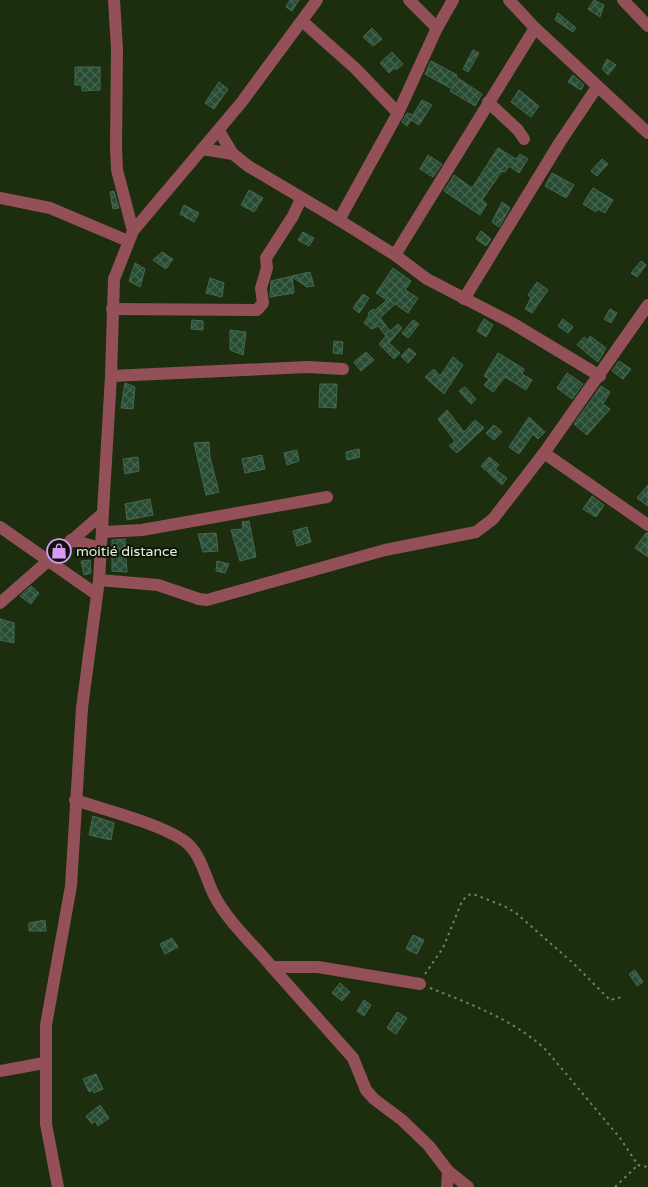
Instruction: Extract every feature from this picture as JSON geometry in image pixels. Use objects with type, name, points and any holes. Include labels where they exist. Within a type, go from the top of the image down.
[{"type":"street","points":[[114,0],[117,49],[116,148],[118,170],[131,236]]},
{"type":"street","points":[[58,1187],[46,1124],[44,1063],[46,1024],[71,886],[82,708],[99,580],[111,376],[114,279],[131,236],[219,130],[271,64],[317,0]]},
{"type":"street","points":[[409,0],[437,28]]},
{"type":"street","points":[[340,220],[398,113],[437,28],[453,0]]},
{"type":"street","points":[[509,0],[535,28],[648,133]]},
{"type":"street","points":[[623,0],[648,26]]},
{"type":"street","points":[[302,21],[355,68],[398,113]]},
{"type":"street","points":[[395,255],[535,28]]},
{"type":"street","points":[[464,299],[560,142],[597,87]]},
{"type":"street","points":[[488,102],[518,130],[524,139]]},
{"type":"street","points":[[219,130],[233,154],[248,166],[301,199],[340,220],[395,255],[427,279],[512,323],[600,376]]},
{"type":"street","points":[[202,149],[233,154]]},
{"type":"street","points":[[0,198],[50,208],[131,236]]},
{"type":"street","points":[[112,309],[258,310],[262,303],[262,288],[267,268],[266,258],[293,216],[301,199]]},
{"type":"street","points":[[99,580],[158,585],[207,600],[385,550],[476,532],[493,519],[544,453],[600,376],[648,305]]},
{"type":"street","points":[[111,376],[308,368],[343,369]]},
{"type":"street","points":[[544,453],[648,525]]},
{"type":"street","points":[[103,532],[142,530],[327,497]]},
{"type":"street","points":[[0,603],[102,514]]},
{"type":"street","points":[[0,527],[96,594]]},
{"type":"street","points":[[71,540],[101,548]]},
{"type":"street","points":[[75,800],[164,831],[184,840],[197,855],[214,896],[227,914],[353,1058],[370,1095],[416,1132],[448,1171],[468,1187]]},
{"type":"street","points":[[272,967],[318,967],[420,984]]},
{"type":"street","points":[[0,1071],[44,1063]]},
{"type":"street","points":[[447,1187],[448,1171]]},
{"type":"path","points":[[622,997],[610,1000],[574,964],[516,913],[504,906],[473,894],[468,894],[462,901],[443,948],[420,984],[483,1010],[534,1039],[546,1050],[620,1138],[638,1165],[648,1167]]},
{"type":"path","points":[[615,1187],[638,1165]]},
{"type":"building","points":[[290,0],[299,0],[292,11],[286,7]]},
{"type":"building","points":[[594,0],[604,5],[600,17],[588,9]]},
{"type":"building","points":[[558,13],[576,28],[573,32],[555,20]]},
{"type":"building","points":[[372,28],[382,39],[373,46],[363,37]]},
{"type":"building","points":[[473,50],[479,53],[468,72],[463,69]]},
{"type":"building","points":[[392,52],[403,64],[396,70],[394,68],[389,73],[380,63]]},
{"type":"building","points":[[607,59],[616,65],[608,75],[602,69]]},
{"type":"building","points":[[431,61],[457,75],[456,77],[482,94],[475,106],[450,91],[452,89],[425,74]]},
{"type":"building","points":[[75,67],[100,67],[100,90],[82,91],[82,85],[75,85]]},
{"type":"building","points":[[573,75],[584,85],[581,90],[568,82]]},
{"type":"building","points":[[219,82],[228,89],[214,109],[205,103]]},
{"type":"building","points":[[519,90],[539,106],[531,117],[511,102]]},
{"type":"building","points":[[422,100],[432,105],[419,125],[411,120],[407,126],[402,122],[407,113],[413,115]]},
{"type":"building","points":[[498,148],[516,159],[520,154],[528,159],[519,173],[509,166],[505,172],[502,171],[482,200],[487,204],[480,215],[444,191],[454,175],[472,188]]},
{"type":"building","points":[[428,155],[442,164],[433,177],[420,169]]},
{"type":"building","points":[[602,159],[608,164],[597,176],[591,171]]},
{"type":"building","points":[[552,173],[574,185],[566,198],[545,186]]},
{"type":"building","points":[[593,188],[613,200],[605,213],[598,209],[596,212],[583,204]]},
{"type":"building","points":[[249,190],[263,198],[254,212],[241,205]]},
{"type":"building","points":[[114,191],[119,208],[113,209],[110,192]]},
{"type":"building","points":[[502,202],[510,208],[499,227],[492,222]]},
{"type":"building","points":[[184,205],[199,213],[194,222],[180,214]]},
{"type":"building","points":[[481,231],[491,239],[486,246],[476,239]]},
{"type":"building","points":[[303,232],[314,238],[309,246],[298,240]]},
{"type":"building","points":[[162,252],[173,259],[166,269],[153,260]]},
{"type":"building","points":[[641,261],[646,265],[637,277],[631,273]]},
{"type":"building","points":[[135,263],[145,269],[140,287],[129,281]]},
{"type":"building","points":[[393,268],[411,281],[405,290],[418,298],[408,313],[395,304],[380,318],[390,331],[398,324],[402,328],[389,343],[400,353],[394,359],[379,344],[386,336],[378,326],[372,329],[364,323],[369,315],[368,313],[373,309],[374,311],[387,300],[376,293]]},
{"type":"building","points":[[310,272],[314,286],[307,287],[292,277],[294,293],[270,297],[271,281]]},
{"type":"building","points":[[210,278],[224,283],[222,297],[206,293]]},
{"type":"building","points":[[537,282],[548,290],[532,313],[525,309],[531,298],[528,295]]},
{"type":"building","points":[[363,294],[369,298],[359,313],[353,308]]},
{"type":"building","points":[[610,309],[617,313],[611,323],[604,319]]},
{"type":"building","points":[[484,319],[493,325],[486,337],[477,331]]},
{"type":"building","points":[[563,319],[573,327],[568,333],[558,326]]},
{"type":"building","points":[[192,320],[203,321],[203,330],[191,329]]},
{"type":"building","points":[[413,320],[419,324],[408,338],[402,333]]},
{"type":"building","points":[[230,330],[246,332],[243,355],[230,350]]},
{"type":"building","points":[[590,336],[606,348],[598,362],[577,345],[584,337],[588,340]]},
{"type":"building","points":[[334,341],[343,342],[342,354],[333,353]]},
{"type":"building","points":[[409,348],[416,354],[408,363],[401,356]]},
{"type":"building","points":[[366,352],[374,360],[361,371],[354,362]]},
{"type":"building","points":[[498,353],[524,369],[522,374],[532,380],[526,390],[505,377],[493,392],[484,385],[489,379],[484,376]]},
{"type":"building","points":[[453,357],[463,365],[444,394],[425,377],[434,369],[440,376]]},
{"type":"building","points":[[619,361],[631,369],[623,379],[612,371]]},
{"type":"building","points":[[567,373],[583,384],[572,399],[557,388]]},
{"type":"building","points":[[125,383],[135,387],[133,409],[121,408]]},
{"type":"building","points":[[320,384],[337,384],[336,408],[319,407]]},
{"type":"building","points":[[601,386],[610,392],[603,404],[610,409],[587,435],[574,424]]},
{"type":"building","points":[[465,387],[476,399],[471,404],[459,391]]},
{"type":"building","points":[[447,410],[464,432],[475,420],[484,428],[457,453],[449,446],[455,441],[438,419]]},
{"type":"building","points":[[529,417],[545,432],[538,439],[533,434],[519,454],[509,447]]},
{"type":"building","points":[[494,425],[502,432],[494,440],[486,433]]},
{"type":"building","points":[[209,442],[210,457],[219,492],[206,495],[194,443]]},
{"type":"building","points":[[359,449],[360,457],[347,460],[346,452]]},
{"type":"building","points":[[297,450],[299,461],[287,465],[284,453]]},
{"type":"building","points":[[262,455],[265,469],[245,473],[242,459]]},
{"type":"building","points":[[138,457],[139,471],[125,474],[123,459]]},
{"type":"building","points":[[489,457],[499,465],[495,469],[507,478],[502,485],[481,466]]},
{"type":"building","points":[[648,485],[648,506],[637,498]]},
{"type":"building","points":[[592,496],[604,505],[596,517],[583,509]]},
{"type":"building","points":[[150,499],[153,515],[127,520],[125,504]]},
{"type":"building","points":[[249,521],[256,557],[240,561],[231,530],[243,529],[242,522]]},
{"type":"building","points":[[307,527],[311,542],[297,546],[293,531]]},
{"type":"building","points":[[216,533],[218,551],[203,552],[198,534]]},
{"type":"building","points":[[646,533],[648,533],[648,557],[635,548]]},
{"type":"building","points":[[125,539],[127,572],[112,571],[112,540]]},
{"type":"building","points":[[90,560],[91,573],[84,575],[81,561]]},
{"type":"building","points":[[217,561],[229,564],[225,573],[216,571]]},
{"type":"building","points":[[31,586],[39,593],[31,604],[20,596]]},
{"type":"building","points":[[0,619],[14,623],[14,643],[0,640]]},
{"type":"building","points":[[93,816],[114,823],[111,840],[89,835]]},
{"type":"building","points":[[45,920],[46,931],[29,931],[29,923]]},
{"type":"building","points":[[413,935],[424,940],[417,954],[406,949]]},
{"type":"building","points":[[172,938],[178,947],[165,954],[160,944]]},
{"type":"building","points":[[635,970],[643,982],[637,986],[629,974]]},
{"type":"building","points":[[340,983],[350,992],[342,1001],[332,993]]},
{"type":"building","points":[[364,1000],[371,1005],[364,1016],[357,1011]]},
{"type":"building","points":[[397,1012],[407,1018],[396,1034],[387,1028]]},
{"type":"building","points":[[96,1074],[103,1089],[94,1093],[93,1090],[89,1092],[83,1079]]},
{"type":"building","points":[[100,1105],[109,1118],[98,1126],[95,1121],[92,1124],[86,1116]]},
{"type":"place","name":"moitié distance","points":[[59,551]]}]
